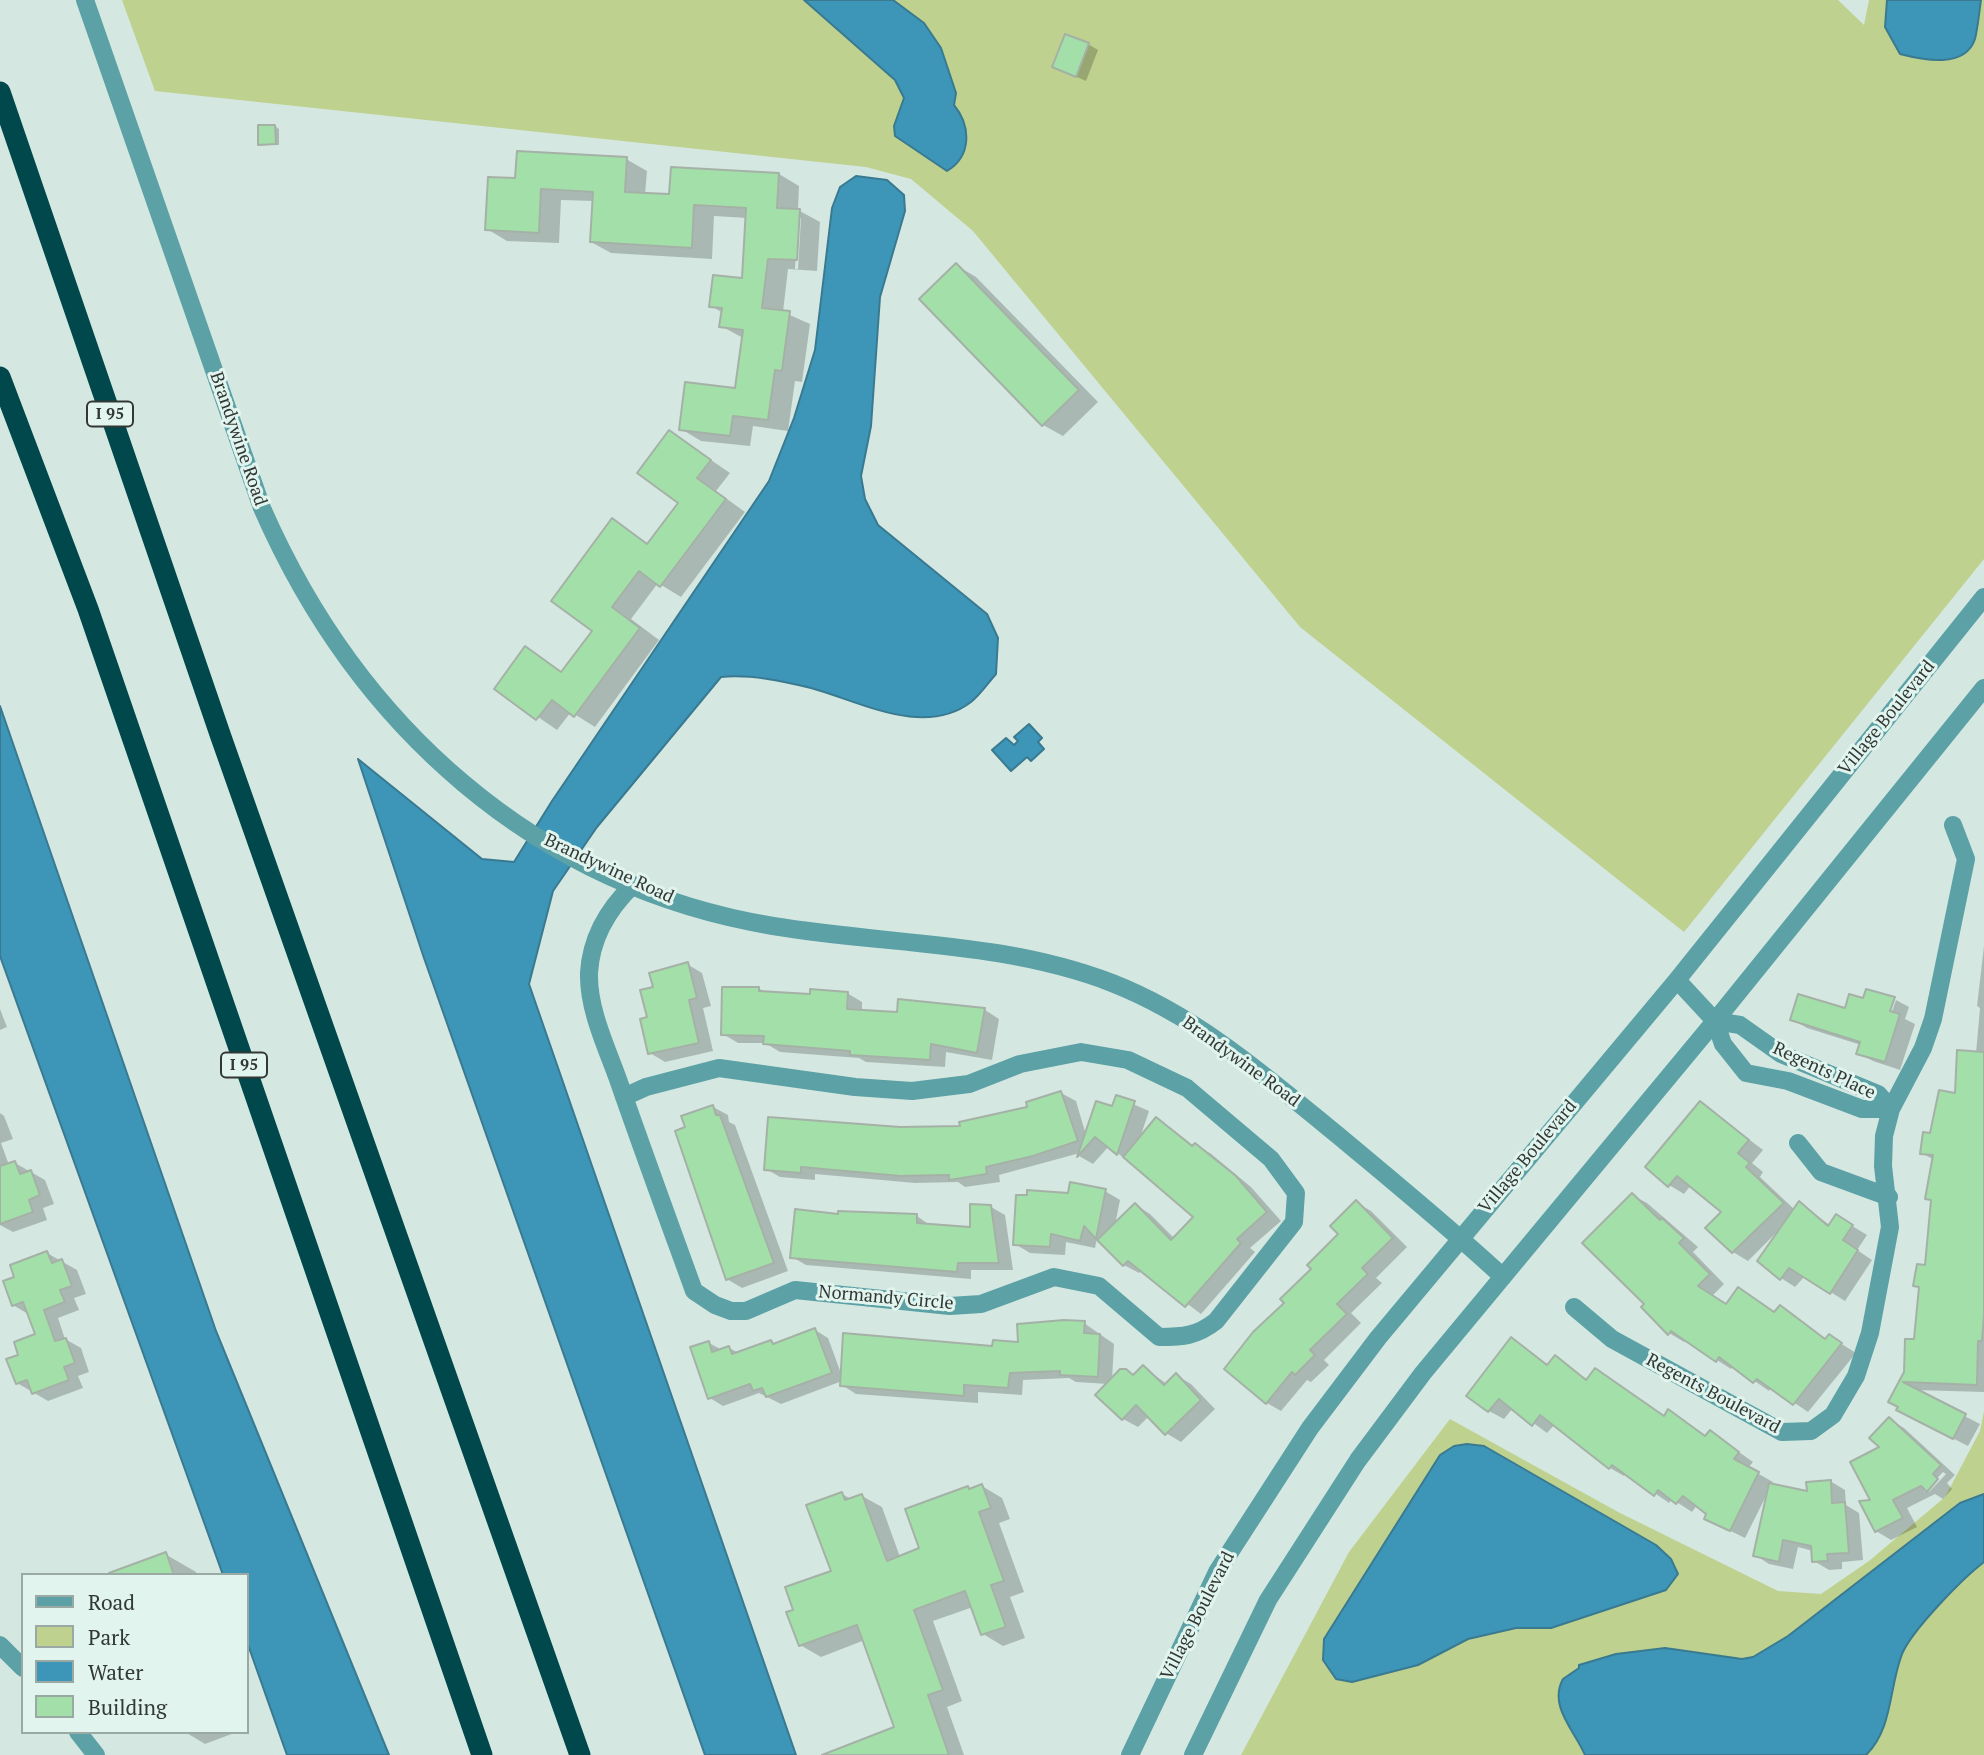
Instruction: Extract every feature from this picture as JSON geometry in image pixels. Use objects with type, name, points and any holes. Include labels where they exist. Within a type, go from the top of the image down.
[{"type":"highway","name":"I 95","points":[[0,92],[221,737],[580,1755]]},
{"type":"highway","name":"I 95","points":[[0,377],[88,609],[482,1755]]},
{"type":"street","name":"Brandywine Road","points":[[85,0],[262,508],[284,558],[310,607],[374,696],[452,774],[530,832],[580,861],[633,885],[718,914],[771,925],[995,951],[1075,970],[1118,985],[1178,1016],[1247,1062],[1461,1238],[1503,1277]]},
{"type":"street","name":"Village Boulevard","points":[[1130,1755],[1217,1572],[1310,1428],[1378,1338],[1677,980],[1984,597]]},
{"type":"street","points":[[1192,1755],[1268,1600],[1351,1471],[1423,1373],[1715,1021],[1984,688]]},
{"type":"street","name":"Regents Boulevard","points":[[1574,1307],[1612,1339],[1782,1432],[1811,1431],[1833,1415],[1862,1363],[1889,1242],[1889,1196],[1882,1151],[1891,1110],[1923,1048],[1933,1019],[1966,859],[1953,825]]},
{"type":"street","name":"Normandy Circle","points":[[624,1097],[646,1087],[719,1068],[855,1087],[912,1091],[969,1084],[1020,1064],[1081,1052],[1128,1060],[1187,1088],[1271,1159],[1296,1192],[1294,1222],[1216,1321],[1203,1331],[1188,1337],[1159,1337],[1099,1286],[1054,1277],[981,1304],[950,1306],[795,1290],[746,1311],[731,1311],[715,1305],[694,1291],[624,1097],[594,1010],[589,973],[594,945],[613,906],[633,885]]},
{"type":"street","name":"Regents Place","points":[[1677,980],[1715,1021],[1723,1044],[1746,1073],[1788,1081],[1862,1109],[1891,1110]]},
{"type":"street","name":"Regents Place","points":[[1715,1021],[1740,1025],[1781,1054],[1878,1094],[1891,1110]]},
{"type":"street","points":[[1798,1143],[1821,1172],[1889,1196]]},
{"type":"street","points":[[0,1645],[21,1666]]},
{"type":"street","points":[[80,1734],[96,1755]]},
{"type":"green space","points":[[122,0],[1838,0],[1864,25],[1869,0],[1984,0],[1984,559],[1684,932],[1300,627],[973,231],[911,179],[866,167],[155,91]]},
{"type":"green space","points":[[1984,1411],[1984,1755],[1241,1755],[1349,1552],[1450,1419],[1618,1512],[1778,1591],[1821,1594],[1869,1561],[1945,1497],[1980,1431]]},
{"type":"water","points":[[804,0],[893,0],[924,23],[941,48],[956,93],[954,105],[966,131],[965,149],[955,165],[947,171],[895,136],[894,126],[904,98],[895,80]]},
{"type":"water","points":[[1887,0],[1981,0],[1975,39],[1970,49],[1953,59],[1942,60],[1900,54],[1885,27]]},
{"type":"water","points":[[856,176],[887,180],[904,195],[905,211],[880,297],[871,426],[861,476],[865,499],[878,525],[987,614],[998,638],[996,674],[971,702],[953,712],[933,717],[891,713],[811,688],[777,681],[743,676],[721,677],[597,827],[553,891],[529,984],[796,1755],[705,1755],[424,958],[358,759],[482,859],[514,862],[552,801],[769,481],[794,418],[815,350],[832,208],[840,187]]},
{"type":"water","points":[[0,706],[216,1331],[389,1755],[287,1755],[248,1645],[248,1573],[222,1573],[0,956]]},
{"type":"water","points":[[1029,724],[1042,738],[1038,742],[1044,749],[1031,761],[1027,757],[1011,771],[992,750],[1006,738],[1014,745],[1018,741],[1014,737]]},
{"type":"water","points":[[1454,1446],[1484,1446],[1656,1545],[1671,1559],[1678,1574],[1666,1590],[1551,1628],[1516,1628],[1468,1639],[1418,1665],[1352,1682],[1336,1679],[1323,1660],[1324,1639],[1440,1455]]},
{"type":"water","points":[[1984,1494],[1984,1562],[1939,1605],[1908,1644],[1898,1667],[1886,1720],[1875,1745],[1866,1755],[1585,1755],[1565,1718],[1559,1699],[1563,1679],[1579,1668],[1579,1665],[1616,1654],[1665,1648],[1742,1659],[1753,1657],[1788,1636],[1960,1503]]},
{"type":"building","points":[[1065,34],[1089,43],[1076,77],[1052,67]]},
{"type":"building","points":[[258,125],[275,125],[276,144],[258,145]]},
{"type":"building","points":[[517,151],[627,157],[625,192],[669,194],[671,167],[779,173],[777,208],[800,209],[797,260],[768,259],[762,308],[790,311],[782,371],[775,370],[768,420],[733,416],[730,436],[679,430],[685,382],[735,388],[743,330],[719,327],[722,308],[709,307],[713,275],[742,278],[746,208],[694,205],[692,248],[590,242],[593,192],[541,189],[539,233],[485,230],[488,177],[515,178]]},
{"type":"building","points":[[956,263],[1079,390],[1042,426],[919,299]]},
{"type":"building","points":[[669,430],[711,460],[697,478],[726,499],[660,587],[639,571],[612,607],[640,628],[574,717],[552,700],[536,720],[494,689],[525,646],[561,672],[592,631],[551,601],[612,518],[647,544],[678,503],[637,473]]},
{"type":"building","points":[[688,962],[697,998],[689,1000],[699,1043],[648,1054],[640,1019],[647,1017],[640,990],[653,987],[649,973]]},
{"type":"building","points":[[722,987],[759,987],[759,991],[810,994],[810,989],[848,992],[847,1009],[897,1012],[898,999],[985,1008],[977,1053],[931,1044],[930,1060],[850,1055],[850,1051],[763,1044],[764,1036],[721,1035]]},
{"type":"building","points":[[1866,989],[1895,997],[1890,1011],[1900,1014],[1885,1062],[1856,1054],[1860,1042],[1790,1020],[1798,994],[1845,1008],[1849,994],[1863,998]]},
{"type":"building","points":[[1957,1050],[1984,1052],[1984,1314],[1982,1341],[1978,1341],[1977,1385],[1903,1382],[1966,1414],[1953,1439],[1896,1410],[1898,1407],[1888,1402],[1904,1372],[1905,1339],[1914,1339],[1919,1287],[1913,1286],[1917,1264],[1925,1265],[1931,1200],[1925,1199],[1933,1155],[1920,1154],[1923,1132],[1930,1133],[1939,1090],[1955,1093]]},
{"type":"building","points":[[1061,1091],[1078,1141],[1033,1156],[986,1167],[987,1174],[949,1180],[949,1175],[900,1176],[801,1167],[801,1173],[764,1170],[768,1117],[900,1127],[960,1126],[959,1122],[1027,1107],[1026,1102]]},
{"type":"building","points":[[1116,1095],[1135,1101],[1117,1155],[1095,1137],[1077,1157],[1096,1101],[1112,1106]]},
{"type":"building","points":[[1700,1101],[1749,1140],[1738,1153],[1750,1163],[1746,1167],[1784,1203],[1732,1253],[1705,1228],[1721,1212],[1677,1176],[1668,1187],[1645,1167]]},
{"type":"building","points":[[713,1105],[716,1115],[720,1115],[774,1263],[726,1280],[675,1131],[685,1127],[681,1116]]},
{"type":"building","points":[[1156,1117],[1192,1146],[1195,1143],[1236,1176],[1267,1212],[1237,1239],[1241,1243],[1185,1307],[1128,1261],[1123,1266],[1097,1240],[1135,1203],[1171,1240],[1193,1217],[1123,1157]]},
{"type":"building","points":[[15,1161],[20,1174],[31,1170],[40,1195],[29,1200],[33,1212],[0,1224],[0,1166]]},
{"type":"building","points":[[1070,1182],[1106,1189],[1096,1239],[1084,1226],[1080,1241],[1051,1234],[1050,1247],[1013,1245],[1016,1195],[1027,1195],[1027,1190],[1068,1193]]},
{"type":"building","points":[[1632,1193],[1684,1238],[1679,1243],[1710,1274],[1698,1286],[1726,1304],[1738,1287],[1774,1312],[1780,1305],[1825,1339],[1829,1334],[1842,1343],[1793,1405],[1757,1379],[1753,1383],[1719,1357],[1716,1362],[1671,1331],[1668,1335],[1641,1307],[1644,1304],[1582,1243]]},
{"type":"building","points":[[1356,1200],[1393,1238],[1362,1268],[1368,1274],[1337,1304],[1347,1314],[1310,1350],[1315,1355],[1295,1375],[1292,1372],[1266,1404],[1224,1369],[1253,1332],[1284,1303],[1280,1299],[1311,1269],[1307,1265],[1338,1234],[1330,1226]]},
{"type":"building","points":[[1799,1201],[1828,1226],[1836,1214],[1853,1225],[1843,1240],[1858,1250],[1830,1294],[1789,1268],[1780,1280],[1757,1261]]},
{"type":"building","points":[[970,1204],[991,1205],[999,1263],[958,1263],[957,1272],[790,1258],[795,1209],[838,1214],[838,1211],[917,1214],[917,1223],[970,1227]]},
{"type":"building","points":[[47,1251],[52,1263],[62,1259],[72,1286],[60,1290],[65,1302],[44,1310],[55,1341],[66,1338],[75,1363],[64,1367],[69,1380],[32,1394],[27,1380],[16,1384],[6,1359],[18,1355],[14,1342],[35,1334],[23,1302],[12,1306],[3,1281],[14,1277],[10,1265]]},
{"type":"building","points":[[1085,1321],[1084,1333],[1100,1334],[1098,1377],[1060,1375],[1060,1371],[1010,1373],[1008,1388],[964,1385],[964,1396],[840,1386],[843,1333],[992,1346],[993,1340],[1018,1342],[1017,1324]]},
{"type":"building","points":[[815,1328],[832,1373],[766,1397],[762,1388],[753,1391],[750,1384],[708,1399],[690,1347],[709,1341],[712,1352],[729,1346],[732,1354],[771,1340],[773,1344]]},
{"type":"building","points":[[1511,1337],[1547,1365],[1555,1355],[1586,1380],[1595,1368],[1664,1416],[1668,1409],[1705,1436],[1710,1430],[1739,1452],[1734,1459],[1759,1472],[1730,1531],[1704,1519],[1706,1514],[1683,1496],[1676,1504],[1658,1490],[1654,1496],[1612,1465],[1609,1469],[1540,1415],[1532,1426],[1499,1399],[1488,1412],[1466,1396]]},
{"type":"building","points":[[1143,1365],[1164,1385],[1176,1373],[1201,1400],[1165,1435],[1136,1405],[1122,1420],[1095,1395],[1120,1369],[1126,1369],[1133,1375]]},
{"type":"building","points":[[1889,1417],[1941,1465],[1933,1474],[1938,1479],[1927,1492],[1921,1486],[1893,1500],[1903,1518],[1875,1532],[1859,1501],[1870,1500],[1850,1462],[1879,1447],[1869,1438]]},
{"type":"building","points":[[1831,1480],[1832,1503],[1845,1502],[1849,1553],[1827,1554],[1828,1561],[1812,1562],[1811,1546],[1783,1540],[1779,1562],[1753,1556],[1769,1483],[1807,1491],[1806,1482]]},
{"type":"building","points":[[982,1484],[991,1508],[979,1512],[1004,1581],[991,1585],[1006,1627],[981,1635],[965,1591],[914,1610],[943,1690],[928,1695],[949,1755],[822,1755],[894,1727],[857,1625],[799,1646],[786,1612],[793,1610],[785,1587],[831,1571],[806,1505],[842,1492],[845,1500],[862,1494],[887,1561],[919,1548],[905,1509],[968,1486],[969,1489]]},
{"type":"building","points":[[166,1552],[173,1573],[109,1573]]}]
